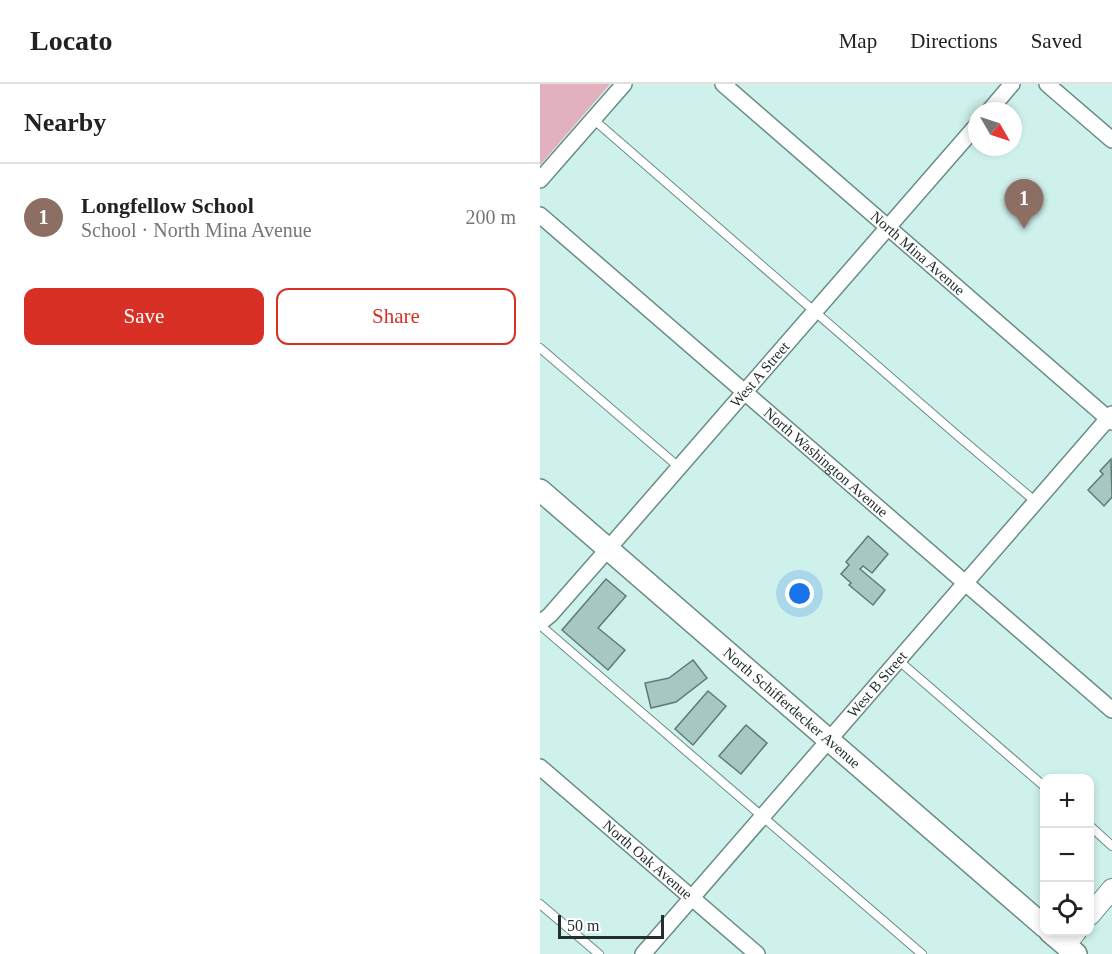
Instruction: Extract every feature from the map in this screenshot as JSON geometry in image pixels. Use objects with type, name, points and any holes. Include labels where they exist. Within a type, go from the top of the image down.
[{"type":"main road","name":"North Schifferdecker Avenue","points":[[540,490],[1040,924]]},
{"type":"street","points":[[540,180],[624,84]]},
{"type":"street","name":"North Mina Avenue","points":[[723,84],[1111,418]]},
{"type":"street","points":[[997,102],[1012,84]]},
{"type":"street","points":[[1047,84],[1112,140]]},
{"type":"street","name":"West A Street","points":[[540,624],[680,468],[968,136]]},
{"type":"street","name":"North Washington Avenue","points":[[540,215],[1112,710]]},
{"type":"street","name":"West B Street","points":[[643,954],[1111,418]]},
{"type":"street","name":"North Oak Avenue","points":[[540,767],[757,954]]},
{"type":"street","points":[[1094,909],[1112,889]]},
{"type":"lane","points":[[593,119],[1036,502]]},
{"type":"lane","points":[[540,348],[680,468]]},
{"type":"lane","points":[[540,624],[922,954]]},
{"type":"lane","points":[[898,660],[1040,784]]},
{"type":"lane","points":[[1091,828],[1112,846]]},
{"type":"lane","points":[[540,904],[599,954]]},
{"type":"shaded area","points":[[540,84],[610,84],[540,165]]},
{"type":"building","points":[[1111,459],[1112,497],[1104,506],[1088,490],[1103,474],[1100,471]]},
{"type":"building","points":[[868,536],[888,554],[872,573],[863,566],[860,569],[885,590],[873,605],[849,585],[851,583],[841,574],[849,565],[846,562]]},
{"type":"building","points":[[606,579],[626,596],[598,628],[625,650],[608,670],[562,630]]},
{"type":"building","points":[[693,660],[707,678],[676,702],[651,708],[645,683],[669,678]]},
{"type":"building","points":[[708,691],[726,706],[693,745],[675,729]]},
{"type":"building","points":[[746,725],[767,743],[741,774],[719,756]]},
{"type":"place","name":"Longfellow School","points":[[1024,229]]}]
